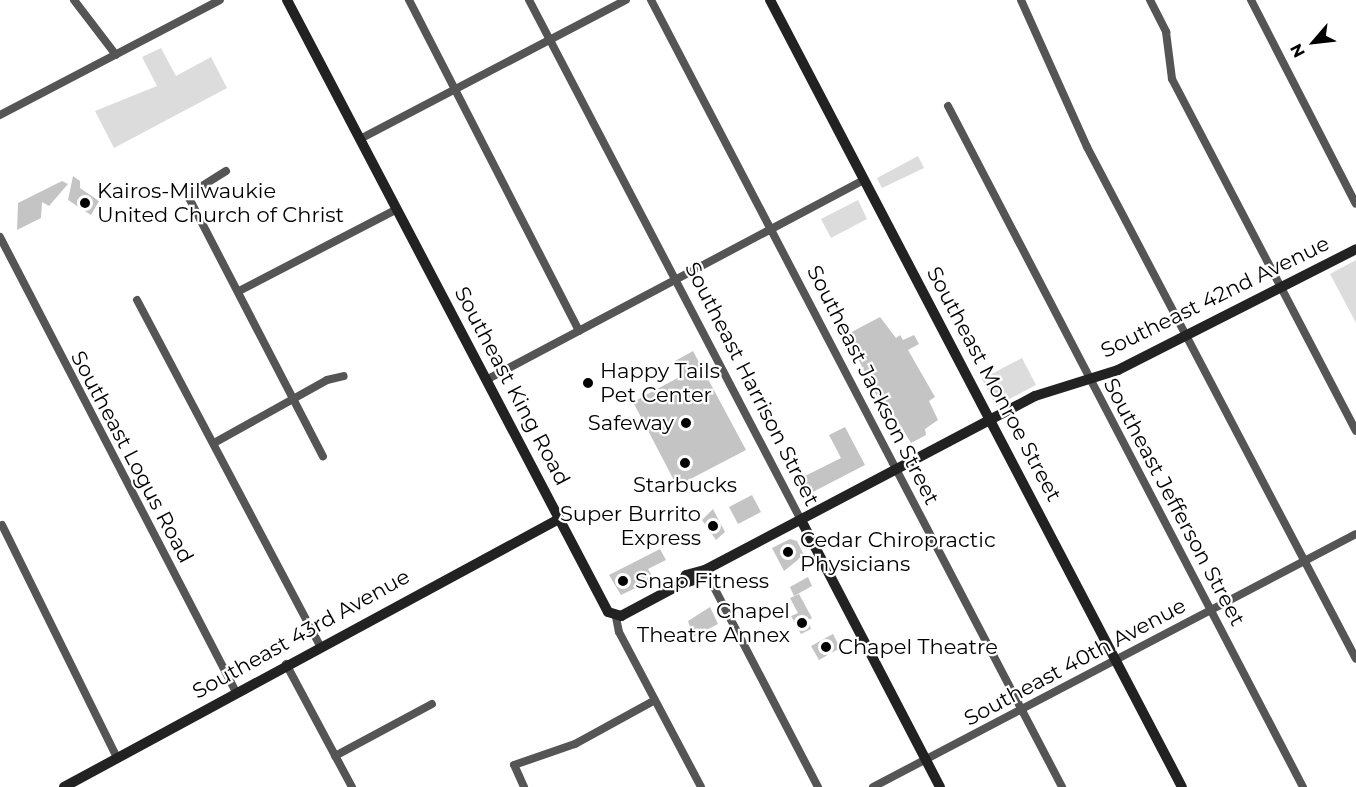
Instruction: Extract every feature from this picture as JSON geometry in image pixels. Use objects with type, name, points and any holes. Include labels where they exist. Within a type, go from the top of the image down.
[{"type":"street","points":[[74,0],[116,55]]},
{"type":"street","points":[[0,114],[220,0]]},
{"type":"street","name":"Southeast King Road","points":[[287,0],[607,611],[616,617],[619,632],[701,787]]},
{"type":"street","points":[[410,0],[579,331]]},
{"type":"street","name":"Southeast Harrison Street","points":[[529,0],[940,787]]},
{"type":"street","points":[[360,139],[626,0]]},
{"type":"street","name":"Southeast Jackson Street","points":[[651,0],[1062,787]]},
{"type":"street","name":"Southeast Monroe Street","points":[[770,0],[1182,787]]},
{"type":"street","points":[[1021,0],[1087,147],[1356,659]]},
{"type":"street","points":[[1150,0],[1166,32],[1172,79],[1356,431]]},
{"type":"street","points":[[1251,0],[1356,204]]},
{"type":"street","name":"Southeast Jefferson Street","points":[[948,106],[1302,787]]},
{"type":"street","points":[[226,171],[195,190],[189,198],[324,456]]},
{"type":"street","points":[[486,380],[864,180]]},
{"type":"street","points":[[238,291],[397,209]]},
{"type":"street","name":"Southeast Logus Road","points":[[0,237],[236,692]]},
{"type":"street","name":"Southeast 42nd Avenue","points":[[616,617],[681,584],[701,578],[705,570],[1053,388],[1089,378],[1185,336],[1356,249]]},
{"type":"street","points":[[137,300],[320,646]]},
{"type":"street","points":[[214,443],[294,399],[344,376]]},
{"type":"street","name":"Southeast 43rd Avenue","points":[[64,787],[286,664],[559,519]]},
{"type":"street","points":[[2,525],[117,758]]},
{"type":"street","name":"Southeast 40th Avenue","points":[[873,787],[1356,534]]},
{"type":"street","points":[[705,570],[818,787]]},
{"type":"street","points":[[286,664],[352,787]]},
{"type":"street","points":[[524,787],[514,765],[575,744],[655,700]]},
{"type":"street","points":[[335,756],[432,704]]},
{"type":"shaded area","points":[[161,48],[176,76],[211,57],[227,88],[114,148],[95,111],[157,86],[142,57]]},
{"type":"shaded area","points":[[918,156],[924,168],[882,188],[877,178]]},
{"type":"shaded area","points":[[858,200],[867,219],[831,238],[821,219]]},
{"type":"shaded area","points":[[1356,260],[1356,323],[1330,274]]},
{"type":"shaded area","points":[[1022,358],[1036,385],[996,406],[982,379]]},
{"type":"building","points":[[73,176],[80,181],[80,188],[99,201],[91,215],[68,200]]},
{"type":"building","points":[[62,181],[68,184],[49,206],[42,202],[41,218],[17,230],[18,203]]},
{"type":"building","points":[[880,317],[896,338],[900,335],[903,340],[914,335],[919,344],[908,350],[935,397],[929,401],[938,420],[925,429],[926,435],[911,443],[888,405],[883,408],[846,335]]},
{"type":"building","name":"Safeway","points":[[693,351],[746,450],[677,486],[633,402],[683,375],[675,361]]},
{"type":"building","points":[[845,427],[865,465],[803,497],[795,481],[841,458],[829,435]]},
{"type":"building","points":[[752,495],[761,512],[738,524],[729,507]]},
{"type":"building","name":"Super Burrito Express","points":[[713,509],[725,532],[716,540],[702,520]]},
{"type":"building","name":"Cedar Chiropractic Physicians","points":[[790,539],[797,541],[804,555],[784,571],[772,548]]},
{"type":"building","points":[[660,549],[666,560],[648,569],[654,579],[621,595],[609,575]]},
{"type":"building","points":[[808,577],[812,586],[794,596],[790,587]]},
{"type":"building","name":"Chapel Theatre Annex","points":[[799,594],[812,618],[808,620],[811,629],[801,634],[791,616],[798,613],[790,598]]},
{"type":"building","points":[[710,607],[718,624],[693,637],[688,621]]},
{"type":"building","name":"Chapel Theatre","points":[[833,634],[840,648],[819,660],[811,646]]},
{"type":"place","name":"Kairos-Milwaukie United Church of Christ","points":[[85,203]]},
{"type":"place","name":"Happy Tails Pet Center","points":[[588,383]]},
{"type":"place","name":"Safeway","points":[[686,423]]},
{"type":"place","name":"Starbucks","points":[[685,463]]},
{"type":"place","name":"Super Burrito Express","points":[[713,526]]},
{"type":"place","name":"Cedar Chiropractic Physicians","points":[[788,552]]},
{"type":"place","name":"Snap Fitness","points":[[623,581]]},
{"type":"place","name":"Chapel Theatre Annex","points":[[802,623]]},
{"type":"place","name":"Chapel Theatre","points":[[826,647]]}]
